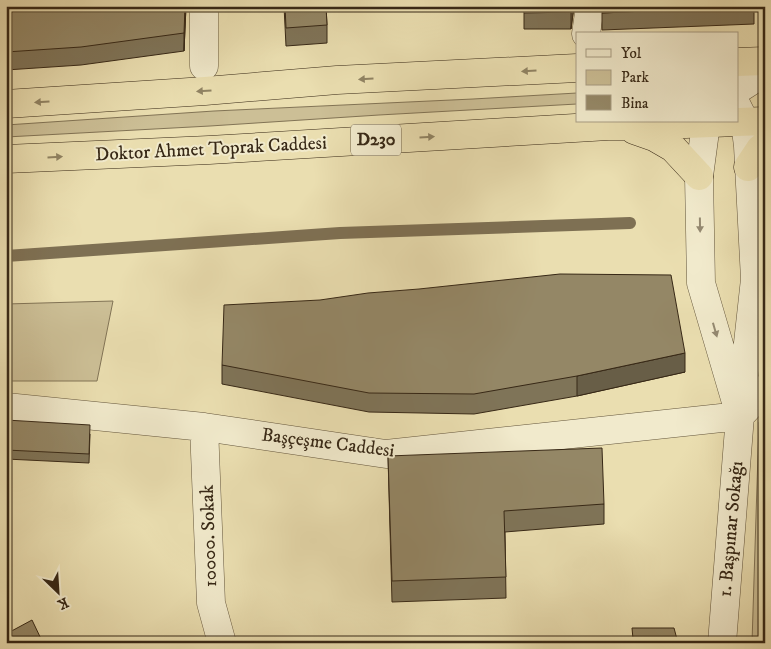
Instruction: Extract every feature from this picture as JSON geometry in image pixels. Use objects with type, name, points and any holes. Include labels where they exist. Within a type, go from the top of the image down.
[{"type":"highway","points":[[738,62],[765,63]]},
{"type":"highway","points":[[6,104],[337,80],[576,68]]},
{"type":"highway","name":"Doktor Ahmet Toprak Caddesi","points":[[6,159],[209,150],[608,126],[706,122]]},
{"type":"highway","points":[[608,126],[654,137],[673,148],[699,176]]},
{"type":"highway","points":[[748,167],[760,148],[765,145]]},
{"type":"street","points":[[204,6],[204,66]]},
{"type":"street","points":[[586,32],[590,6]]},
{"type":"street","points":[[738,89],[751,81],[765,63]]},
{"type":"street","name":"1. Başpınar Sokağı","points":[[722,643],[740,416],[755,279],[748,167],[749,117]]},
{"type":"street","points":[[706,122],[699,176],[701,283],[740,416]]},
{"type":"street","points":[[740,416],[765,389]]},
{"type":"street","name":"Başçeşme Caddesi","points":[[6,407],[204,427],[386,454],[740,416]]},
{"type":"street","name":"10000. Sokak","points":[[204,427],[211,603],[222,643]]},
{"type":"green space","points":[[576,93],[576,104],[6,137],[6,125],[214,111]]},
{"type":"green space","points":[[113,301],[97,381],[6,381],[6,304]]},
{"type":"green space","points":[[765,418],[765,643],[752,643],[759,422]]},
{"type":"building","points":[[6,6],[185,6],[184,33],[81,47],[6,52]]},
{"type":"building","points":[[285,6],[326,6],[327,25],[286,28]]},
{"type":"building","points":[[525,6],[572,6],[571,12],[524,13]]},
{"type":"building","points":[[603,6],[754,6],[602,13]]},
{"type":"building","points":[[560,274],[671,275],[685,353],[577,376],[474,394],[369,393],[222,365],[224,305],[320,300],[368,293]]},
{"type":"building","points":[[6,420],[90,425],[89,454],[6,450]]},
{"type":"building","points":[[602,448],[604,504],[504,511],[506,577],[392,581],[388,456]]},
{"type":"building","points":[[32,620],[43,643],[6,643],[6,634]]},
{"type":"building","points":[[632,628],[674,628],[678,643],[612,643],[633,639]]},
{"type":"waterway","points":[[6,256],[340,233],[630,223]]}]
